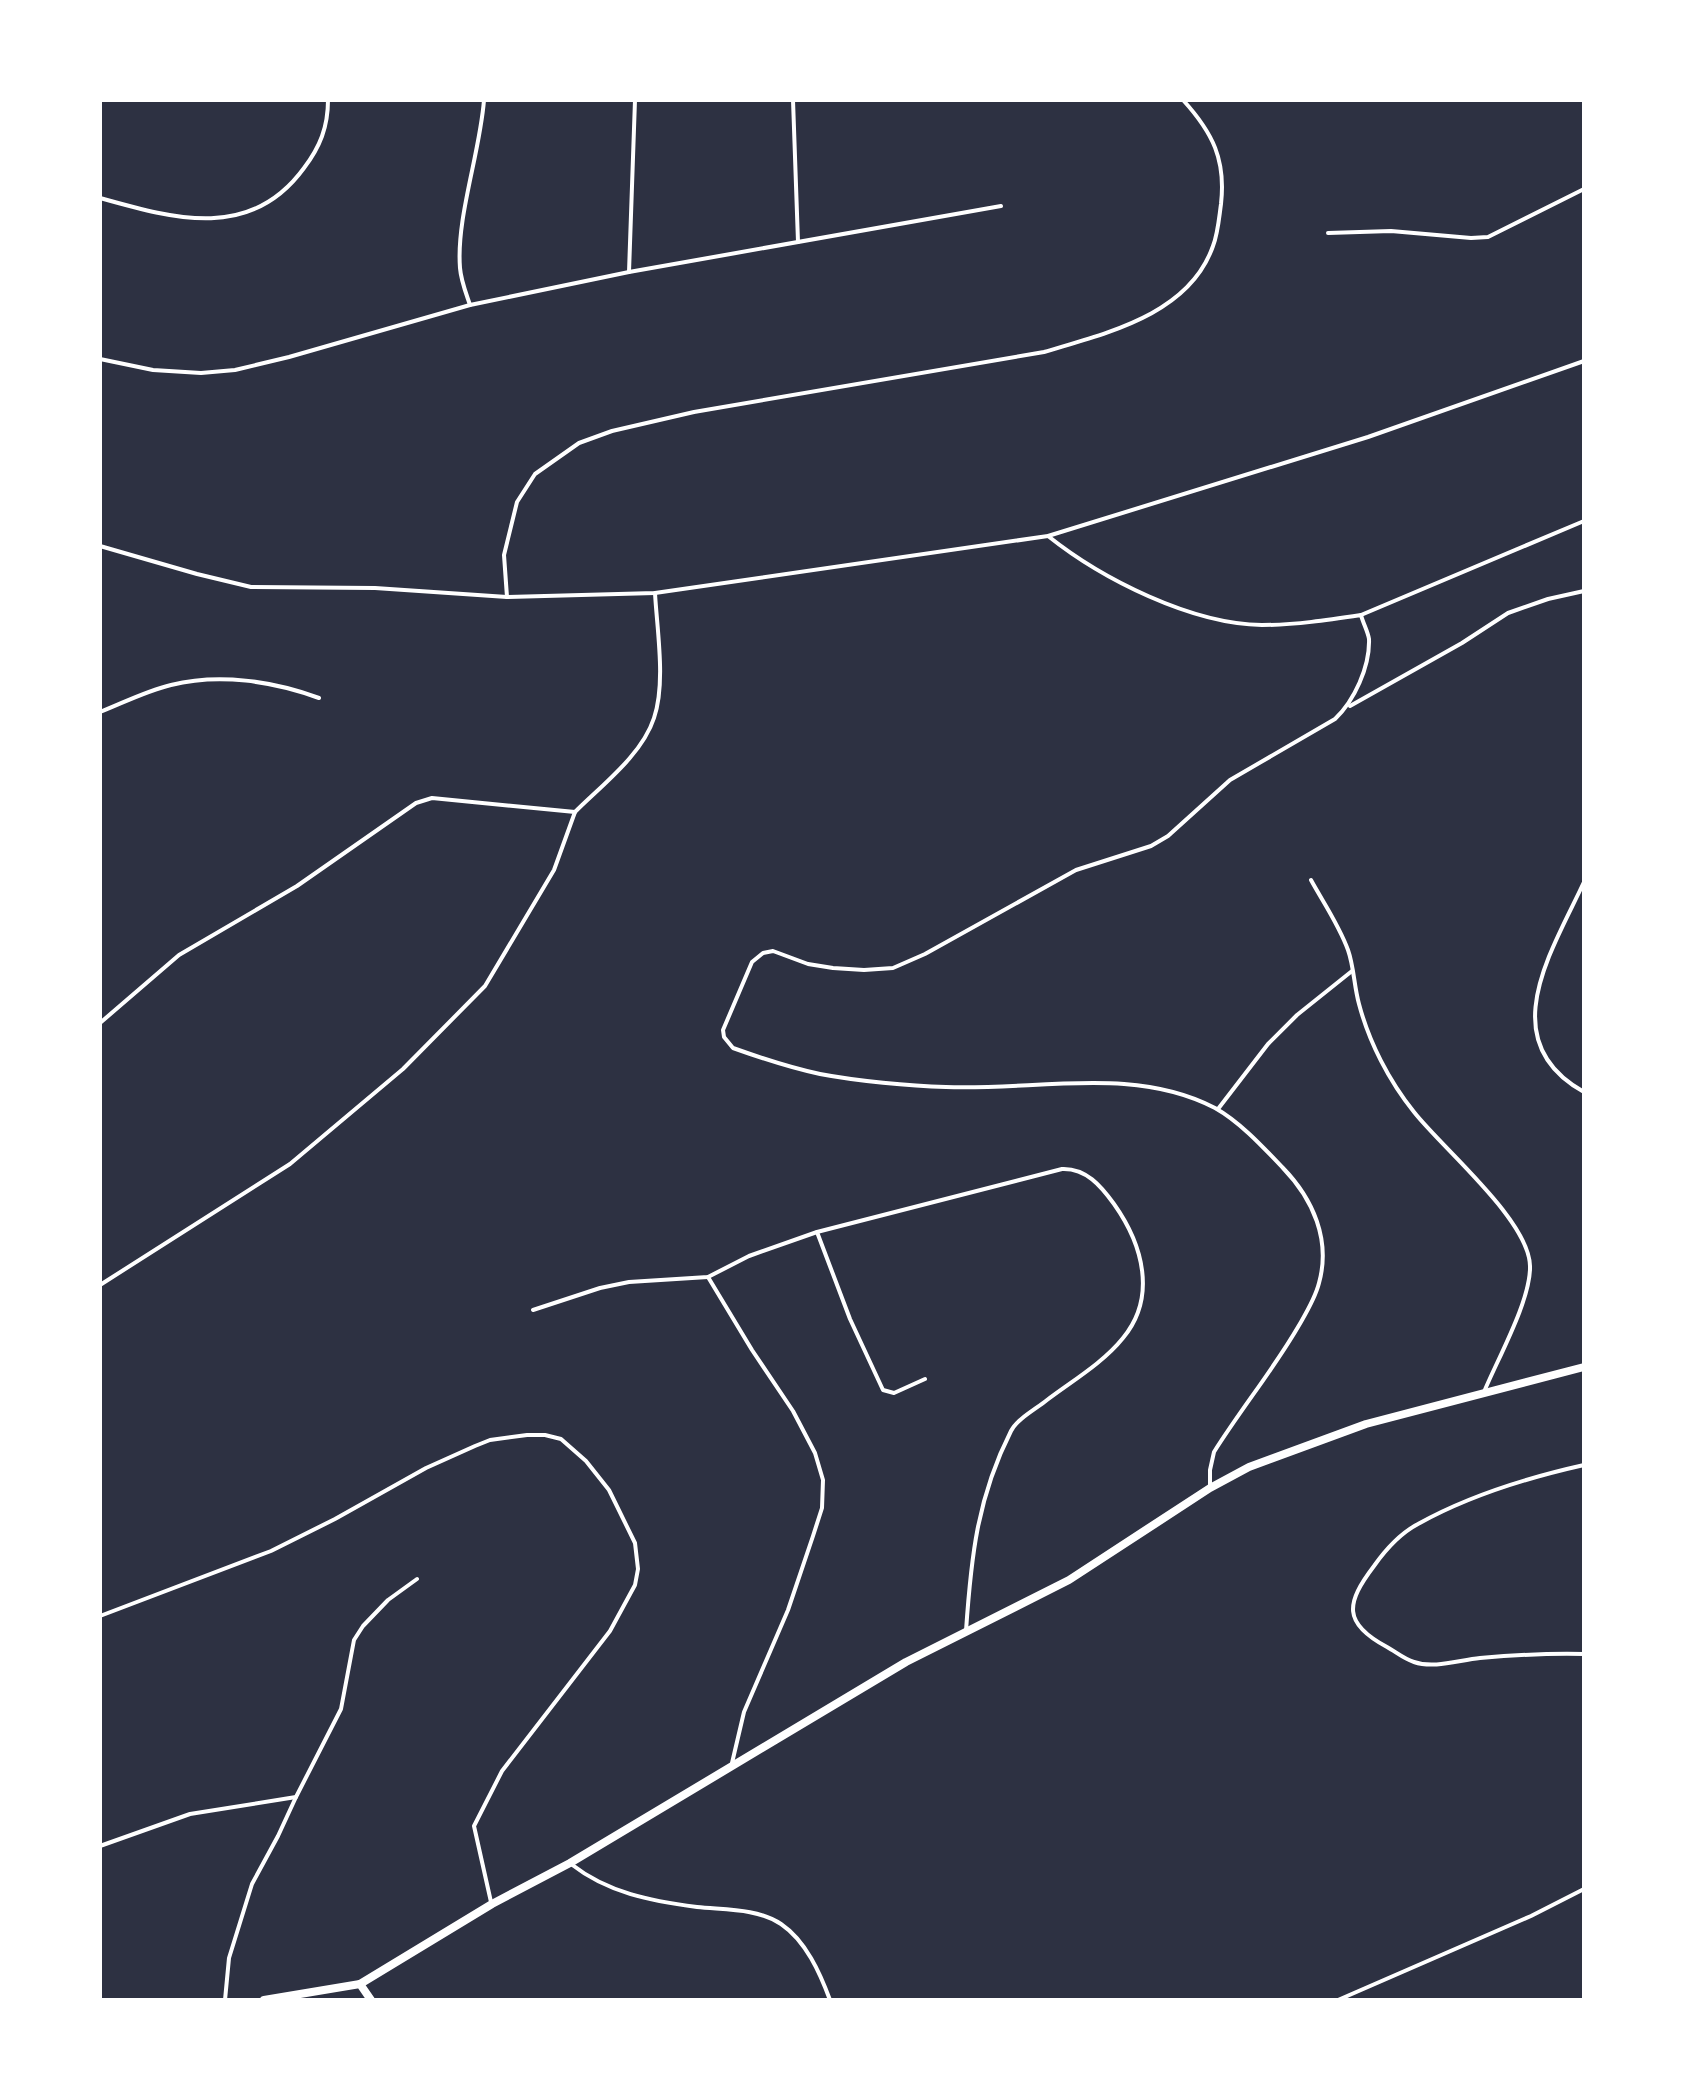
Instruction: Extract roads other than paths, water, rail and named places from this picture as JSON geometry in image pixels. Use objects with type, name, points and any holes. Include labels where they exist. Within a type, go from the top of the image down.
[{"type":"street","points":[[264,2000],[360,1984],[492,1904],[570,1863],[906,1662],[1069,1580],[1210,1488],[1249,1467],[1366,1424],[1584,1367]]},
{"type":"street","points":[[360,1984],[371,2000]]},
{"type":"lane","points":[[100,198],[191,219],[231,217],[265,207],[290,187],[312,158],[328,122],[328,100]]},
{"type":"lane","points":[[470,305],[460,268],[462,229],[484,100]]},
{"type":"lane","points":[[629,272],[635,100]]},
{"type":"lane","points":[[793,100],[798,242]]},
{"type":"lane","points":[[507,597],[504,555],[517,502],[535,474],[579,443],[612,431],[694,412],[1044,352],[1151,315],[1182,291],[1201,270],[1213,247],[1219,223],[1223,188],[1217,150],[1204,125],[1183,100]]},
{"type":"lane","points":[[1328,233],[1391,231],[1488,237],[1584,189]]},
{"type":"lane","points":[[100,359],[153,370],[201,373],[235,370],[470,305],[629,272],[1001,206]]},
{"type":"lane","points":[[100,546],[251,587],[375,588],[507,597],[655,593],[1048,536],[1368,437],[1584,361]]},
{"type":"lane","points":[[1048,536],[1069,552],[1130,586],[1181,609],[1226,622],[1261,625],[1361,615],[1584,521]]},
{"type":"lane","points":[[1210,1488],[1214,1452],[1279,1359],[1314,1298],[1323,1266],[1322,1240],[1315,1212],[1291,1176],[1260,1144],[1217,1110],[1182,1094],[1089,1082],[946,1087],[819,1074],[733,1048],[724,1037],[723,1030],[752,962],[763,953],[773,951],[808,964],[864,970],[893,968],[925,954],[1076,870],[1151,846],[1168,836],[1230,780],[1323,727],[1348,707],[1462,643],[1508,613],[1584,591]]},
{"type":"lane","points":[[100,1285],[290,1164],[403,1069],[485,986],[554,870],[575,812],[637,748],[654,718],[659,692],[655,593]]},
{"type":"lane","points":[[1348,707],[1367,657],[1369,638],[1361,615]]},
{"type":"lane","points":[[100,712],[172,685],[219,681],[268,683],[319,698]]},
{"type":"lane","points":[[100,1023],[179,955],[297,886],[416,803],[441,799],[575,812]]},
{"type":"lane","points":[[1311,880],[1349,952],[1359,1004],[1372,1042],[1390,1077],[1411,1110],[1440,1144],[1490,1193],[1518,1233],[1530,1264],[1528,1286],[1484,1392]]},
{"type":"lane","points":[[1584,882],[1555,944],[1533,1012],[1534,1026],[1548,1060],[1557,1074],[1584,1092]]},
{"type":"lane","points":[[1217,1110],[1268,1044],[1297,1015],[1352,971]]},
{"type":"lane","points":[[533,1310],[629,1282],[708,1277],[749,1256],[817,1232],[1072,1169],[1088,1175],[1106,1193],[1131,1231],[1140,1253],[1143,1291],[1138,1314],[1123,1338],[1103,1357],[1012,1427],[979,1515],[971,1556],[966,1633]]},
{"type":"lane","points":[[817,1232],[850,1319],[883,1390],[894,1393],[925,1379]]},
{"type":"lane","points":[[708,1277],[793,1411],[815,1453],[823,1480],[822,1508],[813,1536],[788,1610],[744,1712],[731,1766]]},
{"type":"lane","points":[[100,1616],[271,1551],[426,1468],[490,1440],[527,1435],[561,1439],[586,1461],[609,1490],[635,1543],[638,1569],[635,1585],[610,1631],[502,1771],[474,1826],[492,1904]]},
{"type":"lane","points":[[1584,1465],[1534,1476],[1476,1496],[1410,1529],[1389,1546],[1355,1594],[1351,1605],[1354,1620],[1364,1633],[1416,1663],[1536,1654],[1584,1654]]},
{"type":"lane","points":[[225,2000],[229,1958],[252,1884],[341,1709],[354,1640],[388,1600],[417,1579]]},
{"type":"lane","points":[[100,1846],[190,1814],[296,1797]]},
{"type":"lane","points":[[570,1863],[605,1887],[630,1895],[696,1907],[738,1910],[779,1923],[801,1945],[820,1972],[830,2000]]},
{"type":"lane","points":[[1338,2000],[1531,1916],[1584,1889]]}]
